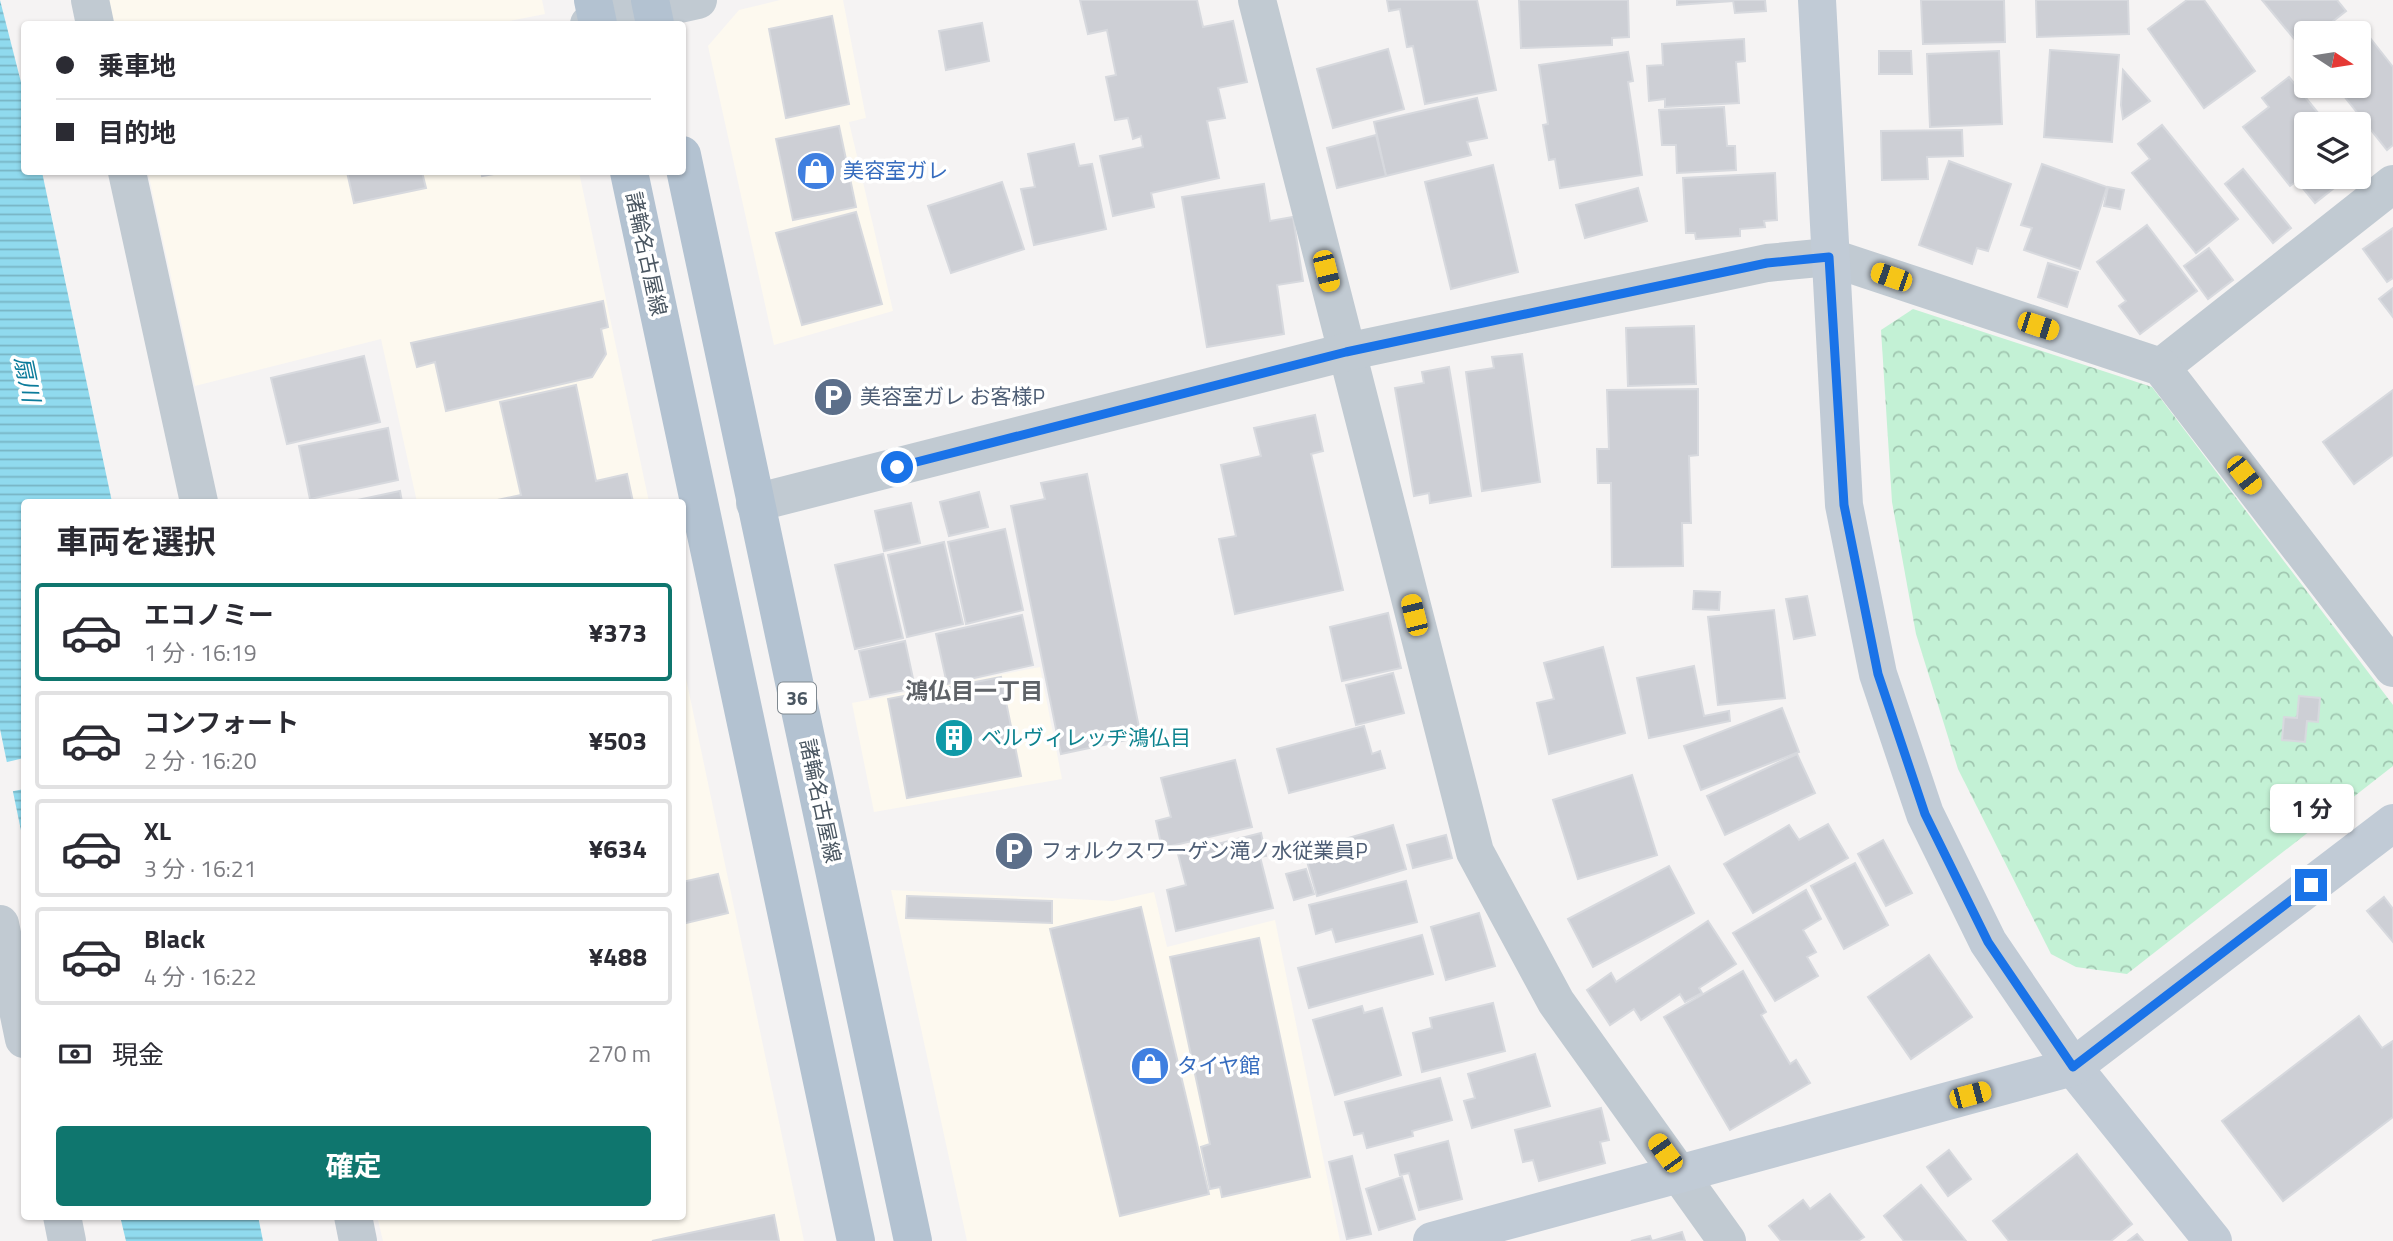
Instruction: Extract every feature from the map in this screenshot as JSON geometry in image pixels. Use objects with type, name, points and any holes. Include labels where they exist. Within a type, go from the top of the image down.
[{"type":"main road","name":"諸輪名古屋線","points":[[686,174],[898,1159],[913,1241]]},
{"type":"main road","name":"諸輪名古屋線","points":[[630,175],[856,1241]]},
{"type":"street","points":[[90,0],[94,21]]},
{"type":"street","points":[[594,18],[653,12],[698,0]]},
{"type":"street","points":[[1257,0],[1475,852],[1556,1002],[1727,1241]]},
{"type":"street","points":[[1817,0],[1844,505],[1878,674],[1925,814],[1988,942],[2073,1067],[2213,1241]]},
{"type":"street","points":[[128,175],[198,499]]},
{"type":"street","points":[[2161,367],[2393,184]]},
{"type":"street","points":[[755,503],[1346,352],[1767,263],[1829,257],[2161,367],[2393,668]]},
{"type":"street","points":[[1432,1241],[2073,1067],[2393,823]]},
{"type":"street","points":[[0,924],[21,1025]]},
{"type":"street","points":[[63,1220],[67,1241]]},
{"type":"street","points":[[354,1220],[358,1241]]},
{"type":"shaded area","points":[[109,0],[542,0],[545,14],[509,21],[113,21]]},
{"type":"shaded area","points":[[780,0],[843,0],[866,118],[849,122],[893,311],[774,345],[708,46],[739,10]]},
{"type":"shaded area","points":[[149,175],[580,175],[648,499],[416,499],[381,339],[195,386]]},
{"type":"shaded area","points":[[1040,667],[1062,779],[874,812],[852,703]]},
{"type":"shaded area","points":[[686,678],[804,1241],[383,1241],[378,1220],[686,1220]]},
{"type":"shaded area","points":[[891,890],[1113,901],[1154,892],[1167,947],[1275,920],[1340,1241],[967,1241]]},
{"type":"green space","points":[[1913,309],[2152,387],[2393,705],[2393,766],[2127,974],[2076,967],[2051,954],[1958,769],[1916,634],[1892,502],[1881,330]]},
{"type":"water","name":"扇川","points":[[0,0],[21,82],[21,175],[43,175],[111,499],[21,499],[21,830],[0,729]]},
{"type":"water","points":[[121,1220],[259,1220],[263,1241],[126,1241]]},
{"type":"pier","points":[[21,759],[21,790],[9,792],[3,763]]},
{"type":"building","points":[[1080,0],[1197,0],[1203,27],[1233,21],[1247,82],[1218,88],[1225,118],[1207,121],[1219,178],[1151,193],[1154,207],[1113,216],[1100,156],[1143,147],[1141,136],[1133,139],[1128,118],[1115,120],[1106,77],[1116,75],[1107,30],[1088,34]]},
{"type":"building","points":[[1387,0],[1477,0],[1496,90],[1425,104],[1413,46],[1407,47],[1400,9],[1389,11]]},
{"type":"building","points":[[1519,0],[1628,0],[1629,37],[1612,38],[1612,45],[1521,48]]},
{"type":"building","points":[[1677,0],[1733,0],[1733,1],[1677,5]]},
{"type":"building","points":[[1733,0],[1765,0],[1766,11],[1735,13]]},
{"type":"building","points":[[1921,0],[2004,0],[2005,42],[1923,44]]},
{"type":"building","points":[[2036,0],[2128,0],[2129,34],[2037,37]]},
{"type":"building","points":[[2187,0],[2204,0],[2255,71],[2204,108],[2148,29]]},
{"type":"building","points":[[2262,0],[2337,0],[2346,11],[2333,21],[2294,21],[2294,39]]},
{"type":"building","points":[[832,16],[849,104],[786,118],[769,29]]},
{"type":"building","points":[[982,23],[989,61],[946,70],[939,31]]},
{"type":"building","points":[[1744,39],[1745,61],[1736,62],[1739,103],[1665,107],[1665,99],[1649,101],[1647,66],[1663,65],[1662,44]]},
{"type":"building","points":[[2371,39],[2393,67],[2393,145],[2387,150],[2371,130],[2371,112],[2357,112],[2346,98],[2371,98]]},
{"type":"building","points":[[1388,49],[1404,109],[1333,128],[1317,69]]},
{"type":"building","points":[[2050,50],[2119,55],[2112,142],[2044,137]]},
{"type":"building","points":[[1879,51],[1911,51],[1912,74],[1879,74]]},
{"type":"building","points":[[1999,51],[2002,124],[1930,127],[1927,54]]},
{"type":"building","points":[[1628,52],[1633,81],[1628,82],[1642,175],[1560,188],[1555,159],[1549,160],[1543,125],[1548,124],[1539,65]]},
{"type":"building","points":[[2123,70],[2150,101],[2123,119],[2121,105]]},
{"type":"building","points":[[2289,77],[2294,83],[2294,98],[2306,98],[2317,112],[2294,112],[2294,183],[2290,186],[2243,127],[2269,107],[2262,98]]},
{"type":"building","points":[[1477,98],[1487,138],[1467,142],[1471,155],[1386,176],[1374,122]]},
{"type":"building","points":[[1724,107],[1727,146],[1735,146],[1736,170],[1677,173],[1676,145],[1662,145],[1659,110]]},
{"type":"building","points":[[2162,125],[2238,219],[2196,253],[2132,173],[2150,159],[2138,144]]},
{"type":"building","points":[[839,126],[856,207],[793,220],[776,139]]},
{"type":"building","points":[[1962,130],[1963,156],[1927,157],[1928,179],[1882,180],[1881,131]]},
{"type":"building","points":[[1376,135],[1386,176],[1337,188],[1327,148]]},
{"type":"building","points":[[1074,144],[1079,166],[1092,164],[1106,229],[1034,245],[1021,189],[1035,187],[1028,154]]},
{"type":"building","points":[[1949,161],[2011,184],[1988,251],[1977,248],[1972,264],[1919,245]]},
{"type":"building","points":[[2042,164],[2107,187],[2080,269],[2024,250],[2032,228],[2021,225]]},
{"type":"building","points":[[1493,165],[1518,272],[1451,289],[1425,182]]},
{"type":"building","points":[[2243,169],[2291,228],[2273,243],[2225,184]]},
{"type":"building","points":[[1775,173],[1777,220],[1764,221],[1765,227],[1740,229],[1740,236],[1696,239],[1695,233],[1686,233],[1683,178]]},
{"type":"building","points":[[348,175],[423,175],[426,188],[354,203]]},
{"type":"building","points":[[1002,182],[1024,249],[951,273],[928,206]]},
{"type":"building","points":[[1264,184],[1270,221],[1293,217],[1303,281],[1277,285],[1284,334],[1207,347],[1182,197]]},
{"type":"building","points":[[2108,187],[2124,190],[2120,209],[2104,206]]},
{"type":"building","points":[[1638,188],[1647,221],[1585,238],[1576,205]]},
{"type":"building","points":[[2304,189],[2333,189],[2315,203]]},
{"type":"building","points":[[856,212],[882,304],[802,325],[776,233]]},
{"type":"building","points":[[2147,225],[2197,291],[2140,334],[2119,306],[2126,301],[2097,262]]},
{"type":"building","points":[[2393,228],[2393,278],[2387,282],[2363,249]]},
{"type":"building","points":[[2209,248],[2233,280],[2208,299],[2184,266]]},
{"type":"building","points":[[2048,263],[2078,272],[2067,307],[2038,297]]},
{"type":"building","points":[[2393,288],[2393,317],[2379,299]]},
{"type":"building","points":[[603,301],[608,327],[601,329],[606,354],[592,377],[446,411],[435,362],[417,367],[411,343]]},
{"type":"building","points":[[1694,326],[1696,384],[1628,386],[1626,328]]},
{"type":"building","points":[[1522,354],[1540,482],[1482,491],[1466,372],[1494,368],[1492,357]]},
{"type":"building","points":[[364,356],[380,422],[287,444],[271,378]]},
{"type":"building","points":[[1449,367],[1471,496],[1430,503],[1429,493],[1414,496],[1395,388],[1424,383],[1422,372]]},
{"type":"building","points":[[576,385],[596,481],[627,474],[632,499],[502,499],[521,495],[500,402]]},
{"type":"building","points":[[1698,389],[1698,455],[1689,456],[1691,523],[1682,523],[1683,566],[1612,567],[1611,483],[1598,483],[1597,449],[1609,449],[1607,390]]},
{"type":"building","points":[[2393,390],[2393,455],[2354,484],[2323,442]]},
{"type":"building","points":[[1315,415],[1323,451],[1311,454],[1343,590],[1235,614],[1219,539],[1236,536],[1221,465],[1261,456],[1254,428]]},
{"type":"building","points":[[388,428],[398,480],[310,499],[299,446]]},
{"type":"building","points":[[1087,474],[1141,737],[1061,754],[1011,506],[1045,499],[1041,483]]},
{"type":"building","points":[[400,491],[401,499],[362,499]]},
{"type":"building","points":[[979,492],[988,527],[949,536],[940,502]]},
{"type":"building","points":[[911,503],[920,543],[884,551],[875,511]]},
{"type":"building","points":[[1005,529],[1023,610],[966,624],[948,542]]},
{"type":"building","points":[[944,542],[963,624],[907,637],[888,555]]},
{"type":"building","points":[[883,554],[903,638],[855,649],[835,565]]},
{"type":"building","points":[[1694,591],[1720,592],[1719,610],[1693,609]]},
{"type":"building","points":[[1807,596],[1815,635],[1794,639],[1786,599]]},
{"type":"building","points":[[1774,610],[1785,698],[1718,705],[1708,617]]},
{"type":"building","points":[[1388,613],[1401,668],[1342,681],[1330,627]]},
{"type":"building","points":[[1022,615],[1033,665],[947,684],[936,634]]},
{"type":"building","points":[[905,641],[915,688],[870,697],[859,651]]},
{"type":"building","points":[[1603,647],[1625,733],[1549,754],[1537,703],[1554,699],[1544,663]]},
{"type":"building","points":[[1694,666],[1704,716],[1729,711],[1730,721],[1649,738],[1637,678]]},
{"type":"building","points":[[1393,673],[1404,713],[1356,725],[1346,685]]},
{"type":"building","name":"ベルヴィレッヂ鴻仏目","points":[[1001,677],[1021,776],[907,798],[888,699]]},
{"type":"building","points":[[2299,696],[2320,698],[2318,722],[2307,721],[2305,742],[2282,740],[2284,717],[2297,718]]},
{"type":"building","points":[[1782,708],[1799,752],[1701,790],[1684,746]]},
{"type":"building","points":[[1364,726],[1372,754],[1380,751],[1385,768],[1289,793],[1277,749]]},
{"type":"building","points":[[1797,754],[1815,793],[1725,835],[1707,796]]},
{"type":"building","points":[[1235,760],[1252,827],[1162,848],[1156,821],[1171,817],[1161,778]]},
{"type":"building","points":[[1632,775],[1657,855],[1578,879],[1553,800]]},
{"type":"building","points":[[1828,824],[1848,858],[1753,913],[1724,864],[1789,825],[1799,840]]},
{"type":"building","points":[[1393,825],[1406,869],[1317,896],[1304,851]]},
{"type":"building","points":[[1261,833],[1266,856],[1260,857],[1273,908],[1176,931],[1167,890],[1186,885],[1178,854]]},
{"type":"building","points":[[1446,835],[1452,858],[1413,868],[1407,845]]},
{"type":"building","points":[[1883,840],[1912,893],[1886,906],[1858,854]]},
{"type":"building","points":[[1855,863],[1888,925],[1844,949],[1811,886]]},
{"type":"building","points":[[1669,866],[1694,913],[1593,967],[1568,919]]},
{"type":"building","points":[[1306,869],[1314,894],[1294,900],[1286,874]]},
{"type":"building","points":[[718,874],[728,913],[686,923],[686,881]]},
{"type":"building","points":[[1406,881],[1417,922],[1336,942],[1332,929],[1316,934],[1309,905]]},
{"type":"building","points":[[1806,890],[1821,919],[1803,930],[1816,952],[1807,957],[1818,976],[1775,1001],[1733,933]]},
{"type":"building","points":[[907,896],[1052,901],[1052,923],[906,918]]},
{"type":"building","points":[[2384,897],[2393,909],[2393,942],[2367,911]]},
{"type":"building","points":[[1141,907],[1209,1194],[1120,1216],[1050,929]]},
{"type":"building","points":[[1479,913],[1495,966],[1446,980],[1431,927]]},
{"type":"building","points":[[1708,921],[1736,964],[1699,988],[1702,993],[1685,1002],[1680,994],[1641,1020],[1634,1009],[1610,1025],[1587,990],[1611,973],[1616,982]]},
{"type":"building","points":[[1422,935],[1433,974],[1309,1008],[1298,968]]},
{"type":"building","points":[[1259,938],[1310,1177],[1222,1197],[1220,1187],[1210,1189],[1201,1147],[1210,1144],[1170,957]]},
{"type":"building","points":[[1929,955],[1972,1017],[1911,1059],[1868,997]]},
{"type":"building","points":[[1743,971],[1766,1012],[1761,1015],[1790,1064],[1796,1060],[1810,1083],[1730,1130],[1664,1017]]},
{"type":"building","points":[[1493,1003],[1505,1051],[1422,1072],[1413,1033],[1432,1028],[1430,1018]]},
{"type":"building","points":[[1362,1006],[1364,1013],[1382,1008],[1401,1075],[1335,1095],[1313,1020]]},
{"type":"building","points":[[2359,1016],[2382,1048],[2393,1041],[2393,1117],[2283,1201],[2222,1121]]},
{"type":"building","points":[[1535,1054],[1550,1106],[1472,1128],[1464,1101],[1475,1098],[1468,1074]]},
{"type":"building","points":[[1440,1078],[1452,1120],[1412,1131],[1413,1136],[1367,1148],[1363,1133],[1354,1135],[1345,1102]]},
{"type":"building","points":[[1601,1108],[1609,1140],[1600,1142],[1605,1163],[1539,1181],[1533,1160],[1523,1162],[1515,1130]]},
{"type":"building","points":[[1448,1141],[1462,1199],[1419,1210],[1409,1173],[1400,1175],[1395,1155]]},
{"type":"building","points":[[1949,1150],[1971,1179],[1948,1196],[1927,1167]]},
{"type":"building","points":[[2077,1154],[2132,1224],[2111,1241],[2009,1241],[1993,1221]]},
{"type":"building","points":[[1352,1156],[1371,1234],[1347,1239],[1329,1162]]},
{"type":"building","points":[[1402,1177],[1415,1219],[1379,1230],[1366,1189]]},
{"type":"building","points":[[1921,1185],[1966,1241],[1904,1241],[1884,1216]]},
{"type":"building","points":[[1830,1194],[1864,1237],[1858,1241],[1781,1241],[1769,1226],[1803,1200],[1810,1209]]},
{"type":"building","points":[[774,1215],[779,1241],[652,1241]]},
{"type":"building","points":[[1682,1232],[1685,1241],[1652,1241]]},
{"type":"building","points":[[2137,1234],[2143,1241],[2128,1241]]},
{"type":"building","points":[[1650,1236],[1652,1241],[1631,1241]]},
{"type":"place","name":"美容室ガレ","points":[[816,171]]},
{"type":"place","name":"美容室ガレ お客様P","points":[[833,397]]},
{"type":"place","name":"ベルヴィレッヂ鴻仏目","points":[[954,738]]},
{"type":"place","name":"フォルクスワーゲン滝ノ水従業員P","points":[[1014,851]]},
{"type":"place","name":"タイヤ館","points":[[1150,1066]]},
{"type":"district","name":"鴻仏目一丁目","points":[[974,691]]},
{"type":"route","points":[[897,467],[1346,352],[1767,263],[1829,257],[1844,505],[1878,674],[1925,814],[1977,920],[1988,942],[2073,1067],[2311,885]]}]
